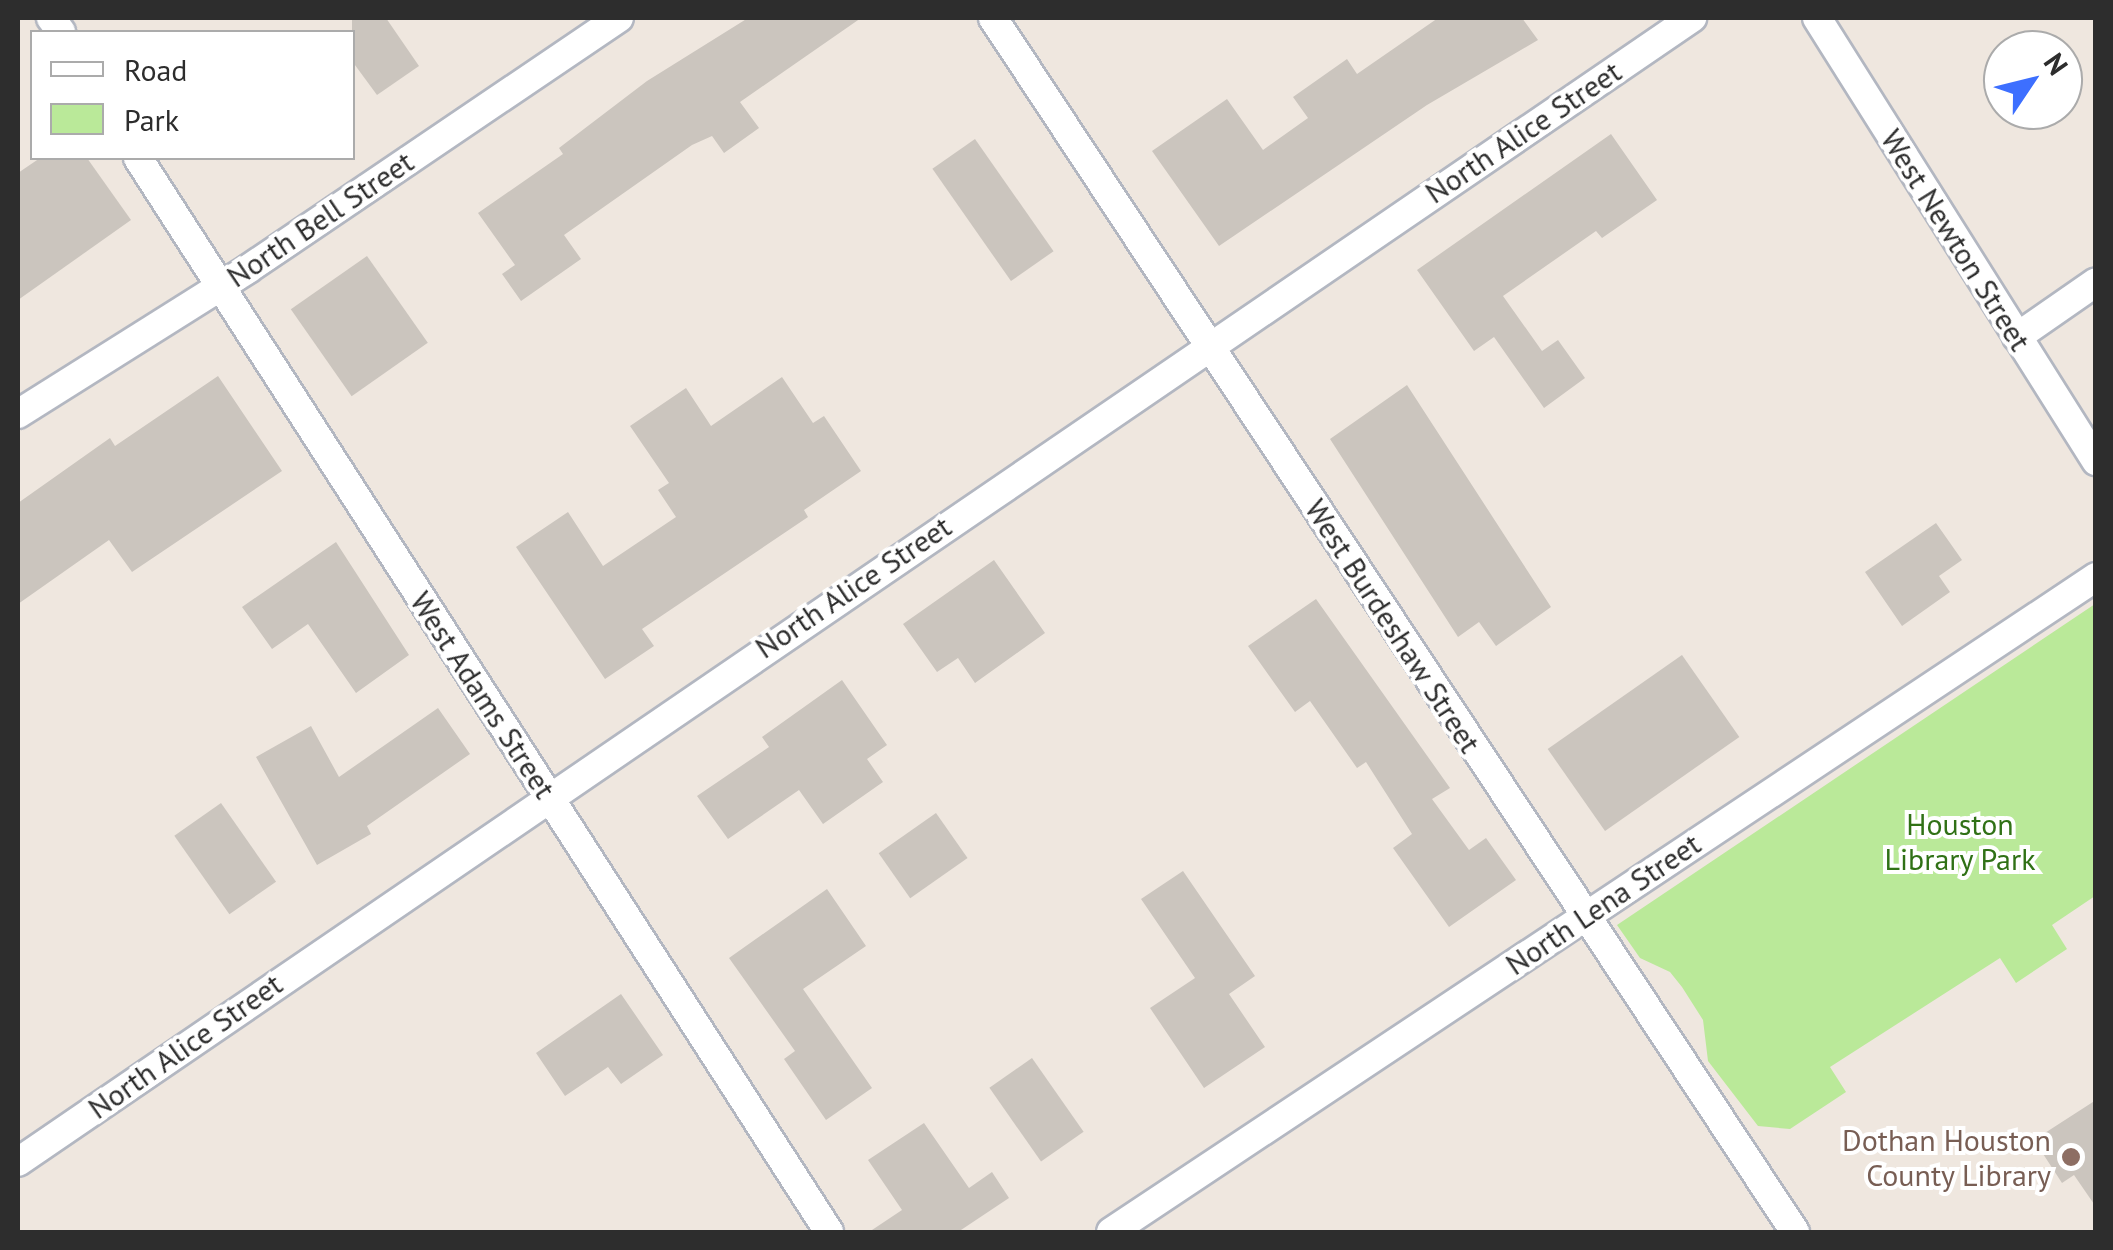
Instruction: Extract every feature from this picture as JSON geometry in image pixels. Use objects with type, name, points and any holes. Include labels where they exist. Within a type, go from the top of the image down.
[{"type":"street","name":"North Bell Street","points":[[18,414],[218,288],[619,18]]},
{"type":"street","name":"West Burdeshaw Street","points":[[992,18],[1795,1232]]},
{"type":"street","name":"North Alice Street","points":[[18,1162],[547,794],[1692,18]]},
{"type":"street","name":"West Newton Street","points":[[1817,18],[2096,461]]},
{"type":"street","name":"West Adams Street","points":[[139,160],[218,288],[829,1232]]},
{"type":"street","points":[[2017,337],[2096,282]]},
{"type":"street","name":"North Lena Street","points":[[1111,1232],[2096,576]]},
{"type":"green space","name":"Houston Library Park","points":[[2095,604],[2095,896],[2052,925],[2067,949],[2016,983],[2000,958],[1830,1067],[1846,1092],[1790,1129],[1758,1126],[1708,1061],[1703,1020],[1682,987],[1670,972],[1640,958],[1617,925]]},
{"type":"building","points":[[352,18],[386,18],[419,66],[377,95],[355,65]]},
{"type":"building","points":[[748,18],[861,18],[740,102],[759,128],[724,153],[712,136],[692,145],[564,235],[581,259],[521,301],[502,274],[515,265],[478,213],[563,154],[559,148],[647,81]]},
{"type":"building","points":[[1438,18],[1522,18],[1538,40],[1427,105],[1219,246],[1152,151],[1227,99],[1263,150],[1308,118],[1293,97],[1347,59],[1357,74]]},
{"type":"building","points":[[1611,134],[1657,200],[1602,238],[1596,231],[1503,296],[1542,351],[1558,340],[1585,378],[1544,408],[1494,337],[1474,351],[1417,270]]},
{"type":"building","points":[[975,139],[1054,251],[1011,281],[932,169]]},
{"type":"building","points":[[37,160],[88,160],[131,220],[18,300],[18,173]]},
{"type":"building","points":[[367,256],[428,343],[352,396],[291,309]]},
{"type":"building","points":[[218,376],[282,471],[132,572],[109,540],[18,604],[18,503],[110,438],[115,446]]},
{"type":"building","points":[[782,377],[813,423],[824,416],[861,471],[804,510],[808,517],[642,629],[654,646],[605,679],[516,547],[568,512],[603,566],[676,517],[658,490],[669,483],[630,426],[686,388],[711,426]]},
{"type":"building","points":[[1407,385],[1551,607],[1496,646],[1479,622],[1458,637],[1330,439]]},
{"type":"building","points":[[1936,523],[1962,560],[1939,576],[1950,592],[1902,626],[1865,572]]},
{"type":"building","points":[[336,542],[409,655],[356,693],[308,624],[272,649],[242,607]]},
{"type":"building","points":[[994,560],[1045,633],[975,683],[958,658],[937,672],[903,624]]},
{"type":"building","points":[[1316,599],[1450,788],[1432,799],[1469,850],[1486,838],[1516,880],[1449,927],[1393,848],[1412,834],[1366,762],[1357,768],[1310,701],[1295,712],[1248,646]]},
{"type":"building","points":[[1682,655],[1739,737],[1605,831],[1548,749]]},
{"type":"building","points":[[842,680],[887,745],[867,759],[883,782],[823,824],[799,790],[728,839],[697,796],[769,747],[762,737]]},
{"type":"building","points":[[438,708],[470,754],[367,826],[371,834],[317,865],[256,757],[311,726],[339,777]]},
{"type":"building","points":[[221,803],[276,882],[229,914],[174,836]]},
{"type":"building","points":[[936,813],[968,858],[910,898],[879,853]]},
{"type":"building","points":[[1183,871],[1255,976],[1229,994],[1265,1047],[1204,1088],[1150,1008],[1195,978],[1141,899]]},
{"type":"building","points":[[827,889],[866,946],[803,989],[872,1088],[826,1120],[784,1059],[795,1051],[729,958]]},
{"type":"building","points":[[621,994],[663,1055],[621,1084],[608,1067],[565,1096],[536,1053]]},
{"type":"building","points":[[1032,1058],[1084,1132],[1041,1162],[989,1088]]},
{"type":"building","name":"Dothan Houston County Library","points":[[2096,1100],[2096,1207],[2074,1175],[2062,1183],[2034,1140]]},
{"type":"building","points":[[924,1123],[969,1188],[992,1172],[1009,1198],[958,1232],[869,1232],[902,1210],[868,1160]]},
{"type":"place","name":"Dothan Houston County Library","points":[[2071,1157]]}]
